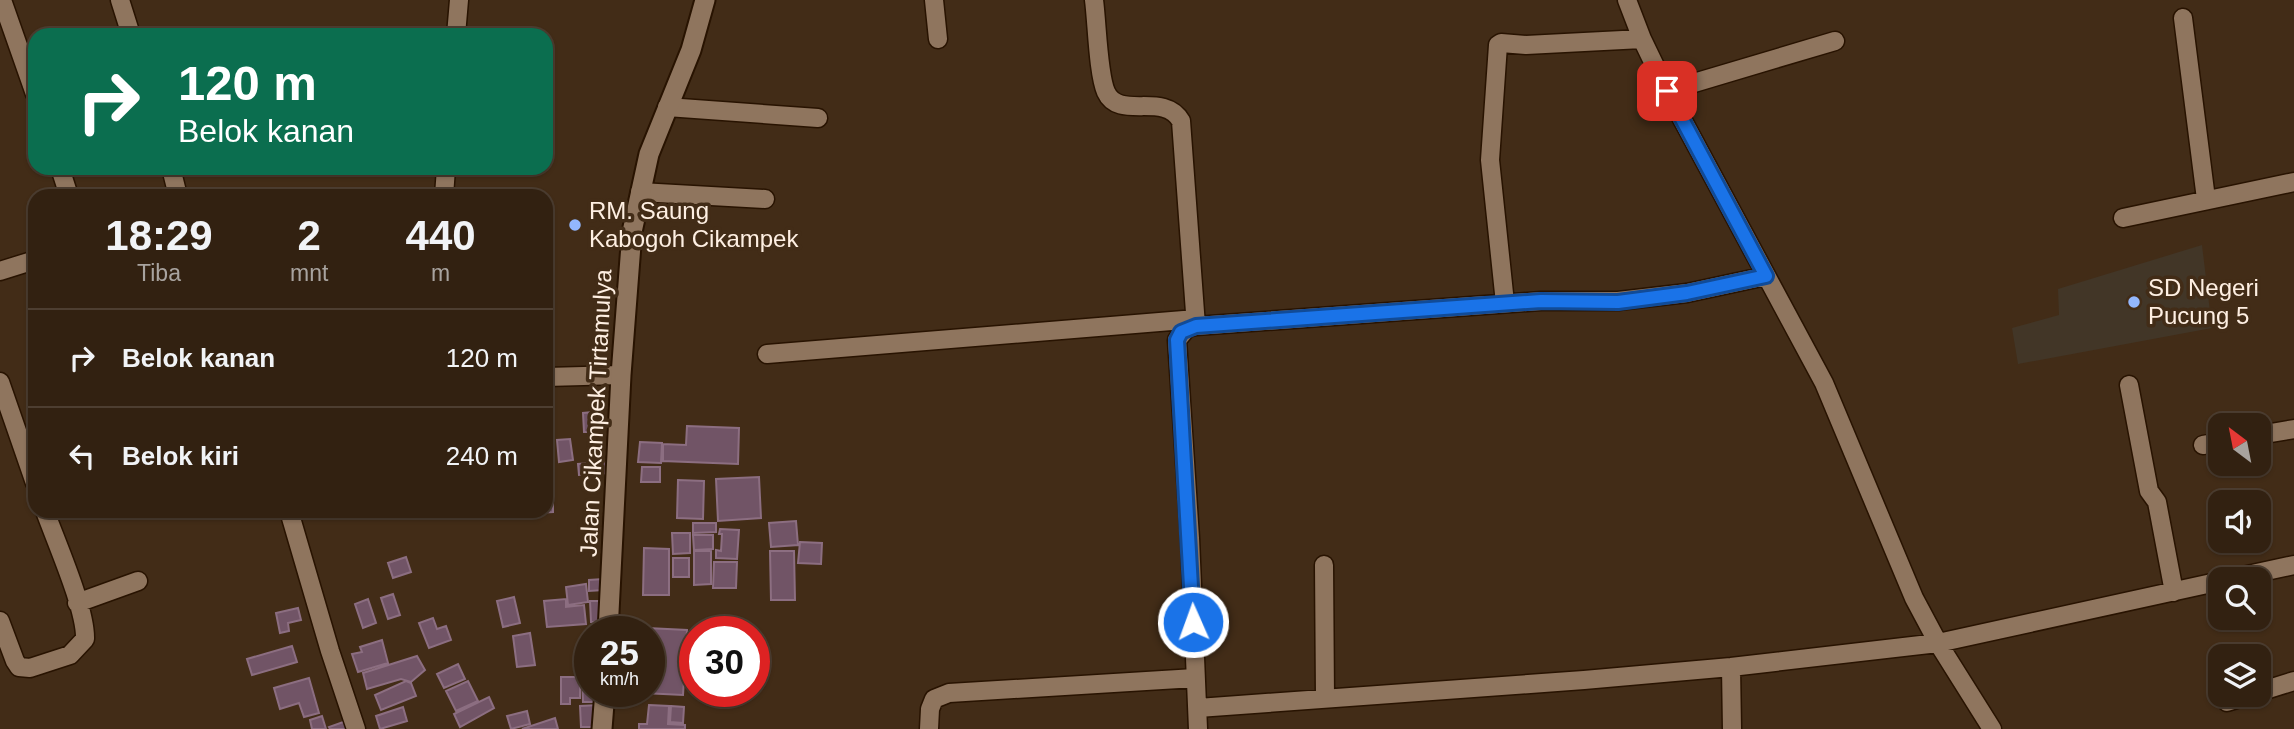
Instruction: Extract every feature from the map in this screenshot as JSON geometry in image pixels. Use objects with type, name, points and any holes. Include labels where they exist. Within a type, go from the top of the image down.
[{"type":"street","points":[[2,0],[28,74]]},
{"type":"street","points":[[120,0],[129,28]]},
{"type":"street","points":[[457,28],[459,0]]},
{"type":"street","name":"Jalan Cikampek Tirtamulya","points":[[609,616],[629,262],[639,191],[649,154],[691,50],[705,0]]},
{"type":"street","points":[[934,0],[938,39]]},
{"type":"street","points":[[1094,0],[1104,83],[1111,99],[1122,105],[1166,107],[1177,114],[1181,121],[1196,323]]},
{"type":"street","points":[[1627,0],[1667,91],[1824,383],[1858,459],[1866,488],[1904,576],[1938,643],[1992,729]]},
{"type":"street","points":[[2183,18],[2206,200]]},
{"type":"street","points":[[1505,303],[1490,160],[1498,46],[1501,43],[1526,45],[1642,39]]},
{"type":"street","points":[[1667,91],[1835,41]]},
{"type":"street","points":[[667,107],[818,118]]},
{"type":"street","points":[[2123,218],[2294,182]]},
{"type":"street","points":[[639,191],[765,200]]},
{"type":"street","points":[[0,271],[28,262]]},
{"type":"street","points":[[767,355],[1563,299],[1629,300],[1687,293],[1766,276]]},
{"type":"street","points":[[1196,323],[1181,332],[1177,340],[1190,538],[1198,729]]},
{"type":"street","points":[[553,377],[621,375]]},
{"type":"street","points":[[0,382],[28,458]]},
{"type":"street","points":[[2129,385],[2149,491],[2157,502],[2174,592]]},
{"type":"street","points":[[2272,433],[2294,429]]},
{"type":"street","points":[[0,621],[19,667],[30,668],[70,655],[85,639],[85,629],[77,603],[47,518]]},
{"type":"street","points":[[291,518],[356,729]]},
{"type":"street","points":[[1325,565],[1325,698]]},
{"type":"street","points":[[2271,570],[2294,565]]},
{"type":"street","points":[[77,603],[138,581]]},
{"type":"street","points":[[1198,708],[1731,667],[1938,643],[2208,584]]},
{"type":"street","points":[[1731,667],[1732,729]]},
{"type":"street","points":[[929,729],[930,709],[934,699],[948,693],[1195,678]]},
{"type":"street","points":[[2271,688],[2294,681]]},
{"type":"street","points":[[602,729],[604,707]]},
{"type":"shaded area","name":"SD Negeri Pucung 5","points":[[2202,245],[2212,328],[2018,364],[2012,328],[2059,315],[2058,289]]},
{"type":"building","points":[[604,411],[605,426],[595,427],[595,432],[584,432],[583,413]]},
{"type":"building","points":[[687,426],[739,428],[738,464],[663,461],[663,444],[686,445]]},
{"type":"building","points":[[570,439],[573,460],[559,462],[557,440]]},
{"type":"building","points":[[640,442],[662,443],[661,463],[638,462]]},
{"type":"building","points":[[608,462],[609,473],[579,475],[578,464]]},
{"type":"building","points":[[642,467],[660,467],[660,482],[641,482]]},
{"type":"building","points":[[759,477],[761,518],[718,521],[716,479]]},
{"type":"building","points":[[678,480],[704,481],[703,519],[677,518]]},
{"type":"building","points":[[796,521],[798,545],[771,547],[769,523]]},
{"type":"building","points":[[693,523],[716,523],[716,532],[693,533]]},
{"type":"building","points":[[720,529],[739,530],[737,559],[716,558],[716,550],[721,551]]},
{"type":"building","points":[[672,533],[690,533],[690,553],[673,554]]},
{"type":"building","points":[[693,535],[713,535],[713,549],[694,550]]},
{"type":"building","points":[[800,542],[822,543],[821,564],[798,563]]},
{"type":"building","points":[[644,548],[669,549],[669,595],[643,595]]},
{"type":"building","points":[[694,551],[711,551],[711,584],[694,585]]},
{"type":"building","points":[[770,551],[794,551],[795,600],[771,600]]},
{"type":"building","points":[[406,557],[411,572],[393,578],[388,563]]},
{"type":"building","points":[[673,558],[689,558],[689,577],[673,577]]},
{"type":"building","points":[[714,562],[737,562],[736,588],[713,588]]},
{"type":"building","points":[[603,579],[603,590],[589,591],[589,580]]},
{"type":"building","points":[[586,584],[588,602],[568,605],[566,587]]},
{"type":"building","points":[[393,594],[400,615],[388,619],[381,598]]},
{"type":"building","points":[[514,597],[520,623],[503,627],[497,601]]},
{"type":"building","points":[[368,599],[376,623],[363,628],[355,604]]},
{"type":"building","points":[[566,599],[566,607],[584,605],[585,616],[574,616],[574,625],[547,627],[544,601]]},
{"type":"building","points":[[590,601],[603,601],[603,616],[591,616]]},
{"type":"building","points":[[298,608],[301,620],[288,623],[289,631],[280,633],[276,613]]},
{"type":"building","points":[[433,618],[437,629],[446,626],[451,640],[429,648],[419,623]]},
{"type":"building","points":[[665,629],[679,630],[679,695],[665,694]]},
{"type":"building","points":[[530,633],[535,665],[517,667],[513,636]]},
{"type":"building","points":[[382,640],[388,663],[358,672],[352,654],[362,652],[360,647]]},
{"type":"building","points":[[292,646],[297,662],[252,675],[247,659]]},
{"type":"building","points":[[417,656],[425,670],[411,682],[401,679],[367,689],[363,673]]},
{"type":"building","points":[[458,664],[465,679],[444,688],[437,674]]},
{"type":"building","points":[[561,677],[574,677],[574,698],[570,698],[570,704],[561,704]]},
{"type":"building","points":[[309,678],[319,713],[304,717],[299,703],[280,709],[274,688]]},
{"type":"building","points":[[406,681],[411,683],[416,696],[381,710],[375,695]]},
{"type":"building","points":[[468,681],[478,701],[456,711],[446,691]]},
{"type":"building","points":[[489,697],[494,708],[460,727],[454,714]]},
{"type":"building","points":[[669,706],[668,724],[685,725],[685,729],[639,729],[639,724],[647,724],[649,707]]},
{"type":"building","points":[[671,706],[684,707],[683,723],[670,722]]},
{"type":"building","points":[[403,707],[407,721],[380,729],[376,716]]},
{"type":"building","points":[[580,707],[599,707],[599,727],[581,727]]},
{"type":"building","points":[[527,711],[530,724],[511,729],[507,716]]},
{"type":"building","points":[[322,716],[326,729],[312,729],[310,720]]},
{"type":"building","points":[[555,718],[558,729],[522,729]]},
{"type":"building","points":[[346,721],[349,729],[329,727]]},
{"type":"place","name":"RM. Saung Kabogoh Cikampek","points":[[575,225]]},
{"type":"place","name":"SD Negeri Pucung 5","points":[[2134,302]]},
{"type":"route","points":[[1193,622],[1177,340],[1181,332],[1196,326],[1563,299],[1618,302],[1687,293],[1766,276],[1667,91]]}]
